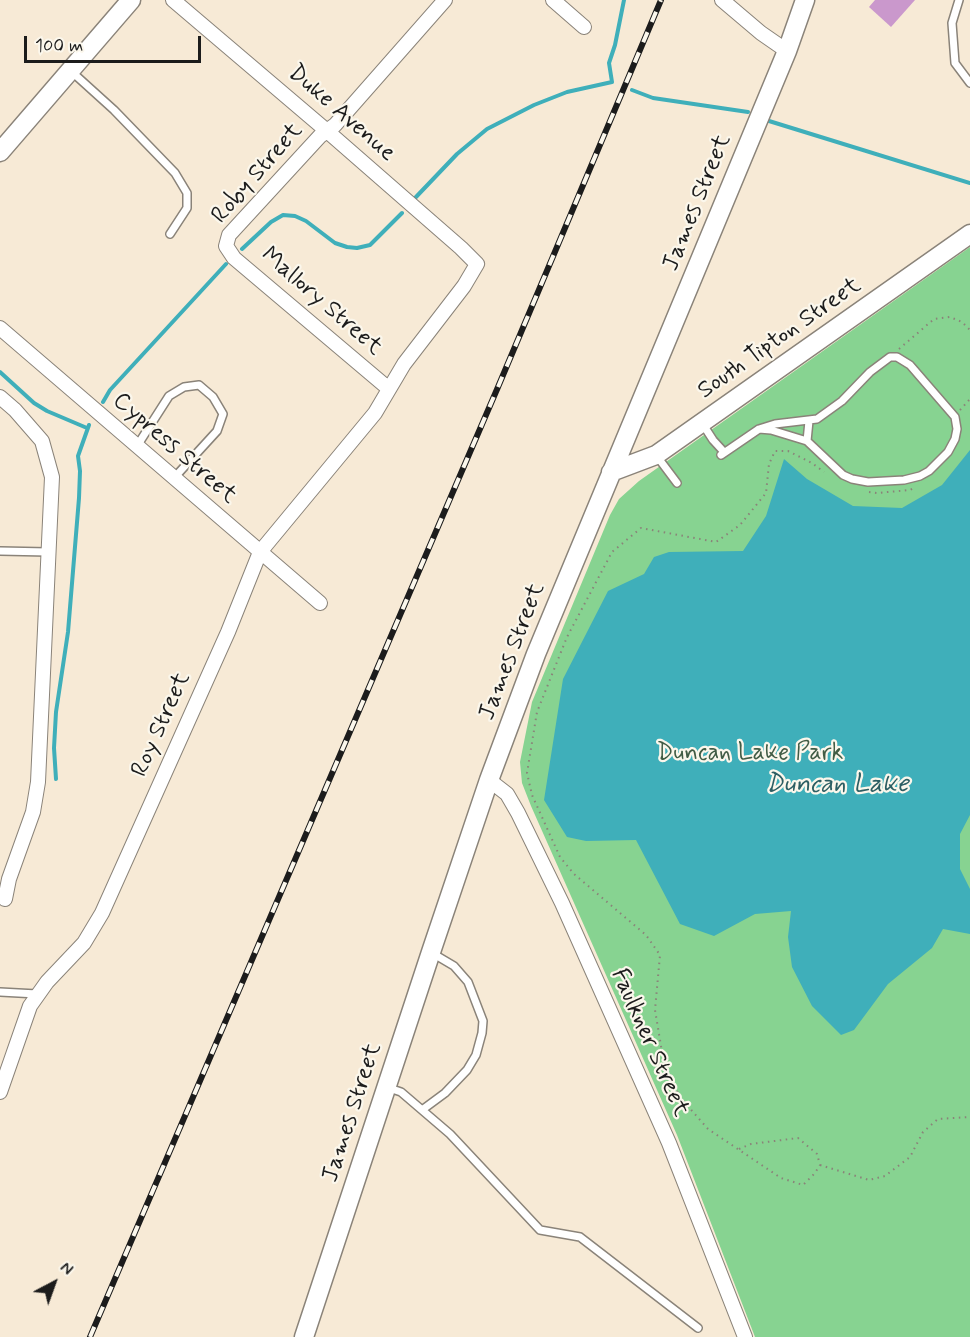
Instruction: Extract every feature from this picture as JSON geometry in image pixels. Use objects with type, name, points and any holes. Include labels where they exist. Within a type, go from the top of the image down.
[{"type":"street","points":[[0,152],[131,0]]},
{"type":"street","name":"Duke Avenue","points":[[173,0],[327,131],[477,264]]},
{"type":"street","name":"Roby Street","points":[[226,246],[230,235],[320,136],[335,125],[445,0]]},
{"type":"street","points":[[553,0],[584,27]]},
{"type":"street","points":[[722,0],[761,33],[787,51]]},
{"type":"street","name":"James Street","points":[[304,1337],[430,952],[489,780],[536,654],[787,51],[805,0]]},
{"type":"street","name":"South Tipton Street","points":[[611,472],[656,455],[970,234]]},
{"type":"street","name":"Mallory Street","points":[[226,246],[234,258],[389,389]]},
{"type":"street","name":"Roy Street","points":[[0,1092],[25,1020],[37,994],[84,943],[102,913],[228,632],[260,552],[375,413],[404,364],[464,286],[477,264]]},
{"type":"street","name":"Cypress Street","points":[[0,328],[320,603]]},
{"type":"street","points":[[0,397],[15,410],[42,441],[52,477],[38,782],[33,812],[2,904]]},
{"type":"street","name":"Faulkner Street","points":[[489,780],[507,794],[519,813],[562,903],[669,1143],[745,1337]]},
{"type":"lane","points":[[959,0],[952,23],[955,63],[970,82]]},
{"type":"lane","points":[[70,70],[114,110],[175,173],[187,193],[188,208],[171,234]]},
{"type":"lane","points":[[702,423],[722,454],[759,429],[791,421],[809,421],[827,413],[870,372],[890,357],[897,357],[910,365],[955,417],[957,429],[948,452],[920,477],[868,482],[843,475],[807,441],[771,430],[759,429]]},
{"type":"lane","points":[[137,446],[169,396],[184,387],[199,385],[213,397],[223,414],[217,431],[174,478]]},
{"type":"lane","points":[[807,441],[809,421]]},
{"type":"lane","points":[[656,455],[677,483]]},
{"type":"lane","points":[[0,551],[48,552]]},
{"type":"lane","points":[[422,1110],[445,1093],[467,1070],[476,1055],[483,1033],[483,1021],[468,982],[454,966],[430,952]]},
{"type":"lane","points":[[0,992],[37,994]]},
{"type":"lane","points":[[386,1087],[401,1092],[450,1134],[540,1230],[580,1237],[698,1328]]},
{"type":"path","points":[[890,357],[934,319],[950,317],[962,322],[970,330]]},
{"type":"path","points":[[955,417],[970,399]]},
{"type":"path","points":[[740,1149],[751,1144],[798,1138],[817,1154],[819,1165],[815,1173],[803,1185],[782,1178],[708,1129],[679,1096],[663,1058],[655,1010],[660,955],[646,935],[574,874],[560,856],[532,795],[527,772],[537,712],[567,637],[612,552],[641,528],[716,542],[740,525],[766,493],[770,464],[775,451],[788,451],[812,462],[829,475]]},
{"type":"path","points":[[866,491],[877,493],[910,490],[918,485]]},
{"type":"path","points":[[819,1165],[869,1180],[885,1176],[910,1157],[924,1132],[938,1119],[970,1118]]},
{"type":"green space","name":"Duncan Lake Park","points":[[970,247],[970,1337],[755,1337],[677,1135],[531,806],[522,783],[520,762],[532,702],[610,515],[619,499],[639,481]]},
{"type":"water","name":"Duncan Lake","points":[[970,450],[970,815],[960,834],[960,869],[970,889],[970,934],[943,929],[932,948],[888,984],[854,1030],[841,1035],[812,1006],[792,967],[788,937],[791,911],[755,914],[714,936],[680,924],[636,840],[586,841],[567,837],[544,800],[563,679],[608,591],[644,574],[654,557],[669,552],[743,551],[766,516],[784,459],[807,479],[853,506],[902,508],[942,485]]},
{"type":"building","points":[[875,0],[915,0],[891,27],[869,7]]},
{"type":"waterway","points":[[416,197],[457,154],[487,129],[534,105],[567,92],[612,82],[609,63],[624,0]]},
{"type":"waterway","points":[[632,90],[653,98],[748,112]]},
{"type":"waterway","points":[[769,121],[970,183]]},
{"type":"waterway","points":[[242,249],[271,222],[283,215],[295,216],[306,221],[335,243],[357,248],[370,245],[402,213]]},
{"type":"waterway","points":[[103,402],[110,390],[226,264]]},
{"type":"waterway","points":[[0,372],[34,403],[87,428]]},
{"type":"waterway","points":[[56,779],[54,748],[56,712],[68,632],[79,498],[78,456],[89,425]]},
{"type":"railway","points":[[90,1337],[498,387],[661,0]]}]
